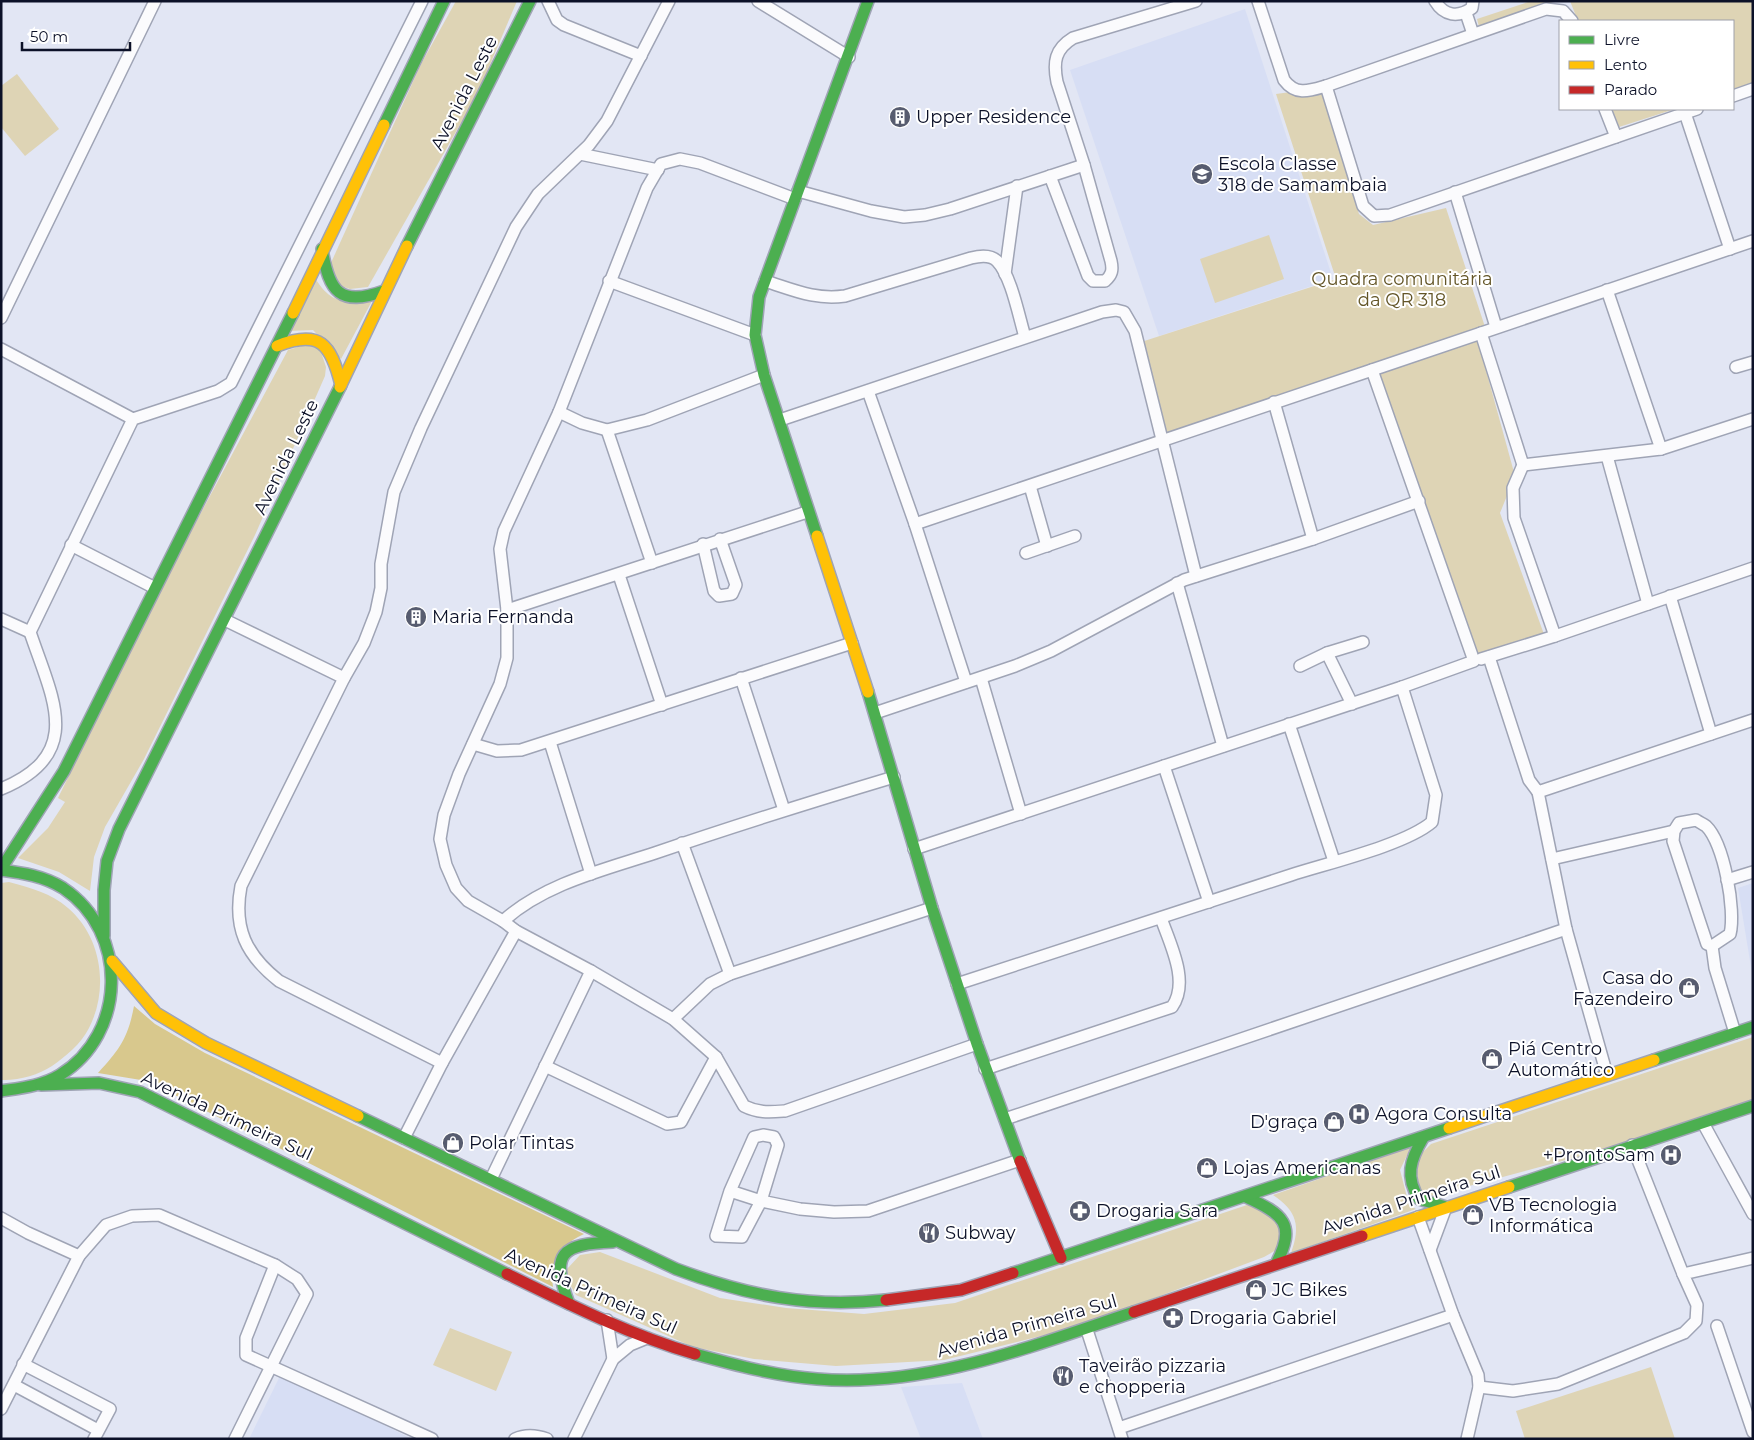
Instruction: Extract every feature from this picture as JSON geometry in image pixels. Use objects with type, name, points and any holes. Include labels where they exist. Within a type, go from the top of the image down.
[{"type":"main road","points":[[1,1091],[16,1091],[41,1085],[64,1073],[84,1056],[99,1036],[109,1012],[113,986],[112,961],[104,936],[91,914],[66,890],[51,881],[26,873],[1,870],[64,771],[277,346],[322,249],[444,1]]},
{"type":"main road","name":"Avenida Leste","points":[[104,936],[107,861],[120,829],[341,385],[384,291],[530,1]]},
{"type":"main road","points":[[868,1],[759,297],[755,335],[764,375],[780,420],[807,512],[875,713],[914,850],[985,1070],[1061,1258]]},
{"type":"main road","points":[[322,249],[324,266],[335,291],[345,297],[356,299],[366,298],[384,291]]},
{"type":"main road","points":[[277,346],[296,337],[319,341],[335,358],[341,385]]},
{"type":"main road","points":[[112,961],[156,1014],[206,1043],[491,1179],[615,1242],[676,1269],[749,1293],[789,1300],[875,1302],[960,1290],[1246,1197],[1753,1027]]},
{"type":"main road","name":"Avenida Primeira Sul","points":[[41,1085],[99,1083],[140,1092],[568,1304],[668,1347],[750,1369],[818,1379],[887,1378],[947,1370],[1087,1330],[1418,1216],[1753,1106]]},
{"type":"main road","points":[[1,1104],[16,1091]]},
{"type":"main road","points":[[1423,1138],[1410,1160],[1408,1170],[1409,1182],[1419,1199],[1446,1207]]},
{"type":"main road","points":[[1246,1197],[1272,1208],[1286,1222],[1288,1242],[1276,1264]]},
{"type":"main road","points":[[568,1304],[558,1270],[563,1254],[575,1245],[589,1242],[615,1242]]},
{"type":"street","points":[[1,318],[155,1]]},
{"type":"street","points":[[1,789],[36,769],[53,746],[57,727],[53,701],[30,632],[133,419],[218,391],[230,383],[422,1]]},
{"type":"street","points":[[548,1],[556,20],[564,26],[641,56]]},
{"type":"street","points":[[442,1063],[279,981],[260,967],[247,946],[241,929],[238,912],[241,886],[344,678],[364,643],[376,612],[381,588],[381,564],[394,492],[421,428],[519,222],[538,194],[580,154],[607,122],[668,1]]},
{"type":"street","points":[[758,1],[849,56]]},
{"type":"street","points":[[1050,176],[1088,276],[1094,281],[1105,281],[1113,269],[1084,165],[1057,82],[1054,68],[1056,55],[1058,50],[1073,38],[1196,1]]},
{"type":"street","points":[[1258,1],[1284,80],[1290,88],[1297,92],[1326,86],[1546,9],[1563,11],[1571,20]]},
{"type":"street","points":[[1435,1],[1441,10],[1449,15],[1466,13],[1472,8],[1473,1]]},
{"type":"street","points":[[1466,13],[1473,34]]},
{"type":"street","points":[[1326,86],[1362,201],[1368,213],[1374,216],[1390,215],[1694,110]]},
{"type":"street","points":[[1734,96],[1753,89]]},
{"type":"street","points":[[1605,110],[1616,137]]},
{"type":"street","points":[[1685,113],[1730,249]]},
{"type":"street","points":[[580,154],[658,170]]},
{"type":"street","points":[[977,1044],[785,1111],[761,1112],[744,1106],[716,1057],[673,1019],[591,971],[516,931],[503,921],[468,901],[456,888],[446,865],[440,839],[444,815],[459,774],[500,684],[507,658],[507,610],[500,549],[504,531],[560,412],[609,281],[647,188],[661,164],[672,160],[700,163],[797,195],[904,217],[925,215],[950,209],[1084,165]]},
{"type":"street","points":[[1005,274],[1017,186]]},
{"type":"street","points":[[1455,192],[1496,328]]},
{"type":"street","points":[[915,524],[1753,241]]},
{"type":"street","points":[[765,281],[813,297],[828,298],[845,296],[971,258],[991,257],[997,260],[1005,274],[1025,337]]},
{"type":"street","points":[[609,281],[755,335]]},
{"type":"street","points":[[1607,290],[1660,449]]},
{"type":"street","points":[[780,420],[1102,312],[1116,310],[1124,312],[1135,331],[1196,576]]},
{"type":"street","points":[[1481,333],[1523,465],[1513,488],[1514,518],[1555,636]]},
{"type":"street","points":[[1,349],[133,419]]},
{"type":"street","points":[[1736,367],[1753,362]]},
{"type":"street","points":[[1372,370],[1474,661]]},
{"type":"street","points":[[560,412],[582,423],[607,430],[647,420],[764,375]]},
{"type":"street","points":[[868,391],[915,524],[966,682]]},
{"type":"street","points":[[1274,402],[1313,540]]},
{"type":"street","points":[[1523,465],[1660,449],[1753,419]]},
{"type":"street","points":[[607,430],[652,563]]},
{"type":"street","points":[[1607,456],[1648,604]]},
{"type":"street","points":[[1030,486],[1047,546]]},
{"type":"street","points":[[875,713],[981,678],[1051,651],[1177,584],[1196,576],[1313,540],[1419,501]]},
{"type":"street","points":[[507,610],[619,575],[703,544],[807,512]]},
{"type":"street","points":[[1026,553],[1075,536]]},
{"type":"street","points":[[703,544],[714,591],[719,596],[728,596],[732,594],[736,585],[720,539]]},
{"type":"street","points":[[72,545],[155,588]]},
{"type":"street","points":[[914,850],[1753,568]]},
{"type":"street","points":[[619,575],[662,705]]},
{"type":"street","points":[[1177,584],[1223,746]]},
{"type":"street","points":[[1670,596],[1711,734]]},
{"type":"street","points":[[1,618],[30,632]]},
{"type":"street","points":[[225,620],[344,678]]},
{"type":"street","points":[[1300,666],[1327,652],[1362,642]]},
{"type":"street","points":[[473,744],[497,751],[521,750],[852,643]]},
{"type":"street","points":[[1327,652],[1352,704]]},
{"type":"street","points":[[1489,657],[1529,780],[1538,792],[1566,929],[1607,1075]]},
{"type":"street","points":[[741,678],[784,810]]},
{"type":"street","points":[[981,678],[1021,814]]},
{"type":"street","points":[[957,984],[1334,861],[1417,832],[1432,822],[1436,795],[1402,687]]},
{"type":"street","points":[[1538,792],[1753,720]]},
{"type":"street","points":[[1289,724],[1334,861]]},
{"type":"street","points":[[550,742],[591,874]]},
{"type":"street","points":[[1164,766],[1209,902]]},
{"type":"street","points":[[503,921],[536,897],[591,874],[784,810],[894,777]]},
{"type":"street","points":[[1696,820],[1707,826],[1716,843],[1728,880],[1732,927],[1726,939],[1712,946],[1707,944],[1698,921],[1673,841],[1674,831],[1679,823],[1696,820]]},
{"type":"street","points":[[1552,859],[1674,831]]},
{"type":"street","points":[[682,844],[730,974]]},
{"type":"street","points":[[1728,880],[1753,872]]},
{"type":"street","points":[[673,1019],[710,984],[730,974],[932,908]]},
{"type":"street","points":[[985,1070],[1172,1007],[1178,998],[1177,964],[1161,918]]},
{"type":"street","points":[[1005,1119],[1566,929]]},
{"type":"street","points":[[404,1138],[442,1063],[516,931]]},
{"type":"street","points":[[1712,946],[1715,968],[1735,1033]]},
{"type":"street","points":[[491,1179],[591,971]]},
{"type":"street","points":[[545,1066],[667,1124],[674,1124],[680,1122],[716,1057]]},
{"type":"street","points":[[1702,1123],[1753,1214]]},
{"type":"street","points":[[763,1135],[774,1137],[778,1146],[761,1201],[742,1237],[716,1236],[730,1191],[754,1137],[763,1135]]},
{"type":"street","points":[[1479,1386],[1512,1392],[1558,1384],[1684,1333],[1696,1321],[1697,1305],[1632,1145]]},
{"type":"street","points":[[730,1191],[761,1201],[800,1209],[834,1212],[868,1211],[1020,1160]]},
{"type":"street","points":[[1430,1250],[1446,1207]]},
{"type":"street","points":[[1,1409],[79,1256],[106,1225],[132,1216],[159,1215],[275,1265],[297,1279],[307,1294],[235,1439]]},
{"type":"street","points":[[1418,1216],[1453,1315],[1478,1375],[1479,1386],[1467,1439]]},
{"type":"street","points":[[1,1218],[28,1233],[79,1256]]},
{"type":"street","points":[[1683,1274],[1753,1258]]},
{"type":"street","points":[[275,1265],[246,1338],[246,1355],[270,1368],[432,1439]]},
{"type":"street","points":[[1087,1330],[1121,1433],[1453,1315]]},
{"type":"street","points":[[607,1320],[613,1359]]},
{"type":"street","points":[[1717,1326],[1753,1432]]},
{"type":"street","points":[[574,1439],[613,1359],[630,1345],[647,1338]]},
{"type":"street","points":[[14,1385],[96,1434],[110,1409],[23,1364]]},
{"type":"street","points":[[515,1439],[522,1436],[538,1436],[547,1439]]},
{"type":"shaded area","name":"Escola Classe 318 de Samambaia","points":[[1245,9],[1333,279],[1159,336],[1070,70]]},
{"type":"shaded area","points":[[1753,883],[1753,979],[1738,888]]},
{"type":"shaded area","points":[[134,1006],[155,1024],[205,1053],[584,1234],[569,1243],[558,1255],[553,1270],[553,1287],[147,1081],[98,1073],[122,1043],[129,1027]]},
{"type":"shaded area","points":[[281,1374],[412,1439],[249,1439]]},
{"type":"shaded area","points":[[962,1383],[983,1439],[921,1439],[901,1387]]},
{"type":"green space","points":[[456,1],[517,1],[478,93],[368,287],[350,289],[341,286],[330,265],[421,64]]},
{"type":"green space","points":[[1531,1],[1556,1],[1479,27],[1477,19]]},
{"type":"green space","points":[[1570,1],[1753,1],[1753,83],[1734,89],[1734,20],[1578,20]]},
{"type":"green space","points":[[17,74],[59,129],[25,156],[1,127],[1,86]]},
{"type":"green space","name":"Quadra comunitária da QR 318","points":[[1320,88],[1359,214],[1373,225],[1446,208],[1486,330],[1160,446],[1135,344],[1336,279],[1276,94]]},
{"type":"green space","points":[[1612,110],[1672,110],[1619,127]]},
{"type":"green space","points":[[1269,235],[1284,279],[1215,303],[1200,259]]},
{"type":"green space","points":[[315,278],[327,293],[339,300],[372,301],[341,359],[313,330],[288,331]]},
{"type":"green space","points":[[1478,341],[1515,476],[1500,513],[1545,637],[1477,658],[1377,372]]},
{"type":"green space","points":[[305,345],[320,349],[326,367],[325,376],[255,535],[144,759],[105,827],[94,857],[90,891],[59,872],[18,858],[48,828],[65,802],[58,798],[157,595],[288,350]]},
{"type":"green space","points":[[9,882],[55,898],[68,908],[79,920],[95,948],[99,964],[100,981],[95,1013],[86,1034],[73,1049],[52,1066],[41,1072],[28,1077],[1,1080],[1,883]]},
{"type":"green space","points":[[1753,1037],[1753,1105],[1703,1123],[1432,1196],[1421,1193],[1414,1161],[1431,1144]]},
{"type":"green space","points":[[1411,1147],[1400,1170],[1409,1205],[1416,1209],[1291,1253],[1296,1235],[1295,1220],[1287,1207],[1273,1195]]},
{"type":"green space","points":[[1253,1203],[1264,1208],[1281,1229],[1278,1249],[1264,1257],[1077,1327],[944,1360],[836,1366],[754,1359],[693,1347],[576,1295],[568,1281],[567,1269],[580,1255],[600,1252],[720,1298],[786,1308],[864,1314],[955,1303]]},
{"type":"green space","points":[[450,1328],[512,1352],[496,1391],[433,1365]]},
{"type":"green space","points":[[1651,1367],[1675,1439],[1525,1439],[1516,1411]]},
{"type":"traffic: fast","points":[[384,125],[444,1]]},
{"type":"traffic: fast","points":[[407,246],[530,1]]},
{"type":"traffic: fast","points":[[817,536],[764,375],[755,335],[759,297],[868,1]]},
{"type":"traffic: fast","points":[[322,249],[328,276],[339,292],[347,296],[357,297],[369,296],[384,291]]},
{"type":"traffic: fast","points":[[1,869],[64,771],[293,313]]},
{"type":"traffic: fast","points":[[104,936],[104,890],[107,861],[119,829],[340,387]]},
{"type":"traffic: fast","points":[[868,692],[932,908],[977,1044],[1020,1161]]},
{"type":"traffic: fast","points":[[1,870],[25,874],[48,881],[63,888],[85,907],[100,930],[109,956],[111,983],[108,1009],[98,1035],[82,1057],[60,1075],[46,1082],[1,1091]]},
{"type":"traffic: fast","points":[[1654,1060],[1753,1027]]},
{"type":"traffic: fast","points":[[41,1085],[99,1083],[140,1092],[507,1274]]},
{"type":"traffic: fast","points":[[1509,1187],[1753,1106]]},
{"type":"traffic: fast","points":[[358,1116],[676,1269],[728,1286],[779,1298],[831,1302],[886,1300]]},
{"type":"traffic: fast","points":[[1013,1273],[1449,1128]]},
{"type":"traffic: fast","points":[[1423,1138],[1412,1161],[1412,1183],[1419,1199],[1446,1207]]},
{"type":"traffic: fast","points":[[1246,1197],[1269,1209],[1283,1222],[1285,1239],[1276,1264]]},
{"type":"traffic: fast","points":[[569,1304],[563,1287],[561,1273],[561,1262],[564,1255],[571,1249],[582,1245],[613,1242]]},
{"type":"traffic: fast","points":[[695,1354],[756,1370],[802,1378],[858,1380],[899,1377],[979,1362],[1018,1351],[1134,1312]]},
{"type":"traffic: slow","points":[[293,313],[384,125]]},
{"type":"traffic: slow","points":[[340,387],[407,246]]},
{"type":"traffic: slow","points":[[277,346],[304,339],[314,340],[321,344],[328,350],[333,359],[341,385]]},
{"type":"traffic: slow","points":[[817,536],[868,692]]},
{"type":"traffic: slow","points":[[112,961],[156,1013],[206,1043],[358,1116]]},
{"type":"traffic: slow","points":[[1449,1128],[1654,1060]]},
{"type":"traffic: slow","points":[[1362,1236],[1509,1187]]},
{"type":"traffic: jam","points":[[1020,1161],[1061,1258]]},
{"type":"traffic: jam","points":[[1134,1312],[1362,1236]]},
{"type":"traffic: jam","points":[[886,1300],[961,1290],[1013,1273]]},
{"type":"traffic: jam","points":[[507,1274],[623,1328],[695,1354]]},
{"type":"place","name":"Upper Residence","points":[[900,117]]},
{"type":"place","name":"Escola Classe 318 de Samambaia","points":[[1202,174]]},
{"type":"place","name":"Maria Fernanda","points":[[416,617]]},
{"type":"place","name":"Casa do Fazendeiro","points":[[1689,988]]},
{"type":"place","name":"Piá Centro Automático","points":[[1492,1059]]},
{"type":"place","name":"Agora Consulta","points":[[1359,1114]]},
{"type":"place","name":"D'graça","points":[[1334,1122]]},
{"type":"place","name":"Polar Tintas","points":[[453,1143]]},
{"type":"place","name":"+ProntoSam","points":[[1671,1155]]},
{"type":"place","name":"Lojas Americanas","points":[[1207,1168]]},
{"type":"place","name":"Drogaria Sara","points":[[1080,1211]]},
{"type":"place","name":"VB Tecnologia Informática","points":[[1473,1215]]},
{"type":"place","name":"Subway","points":[[929,1233]]},
{"type":"place","name":"JC Bikes","points":[[1256,1290]]},
{"type":"place","name":"Drogaria Gabriel","points":[[1173,1318]]},
{"type":"place","name":"Taveirão pizzaria e chopperia","points":[[1063,1376]]}]
